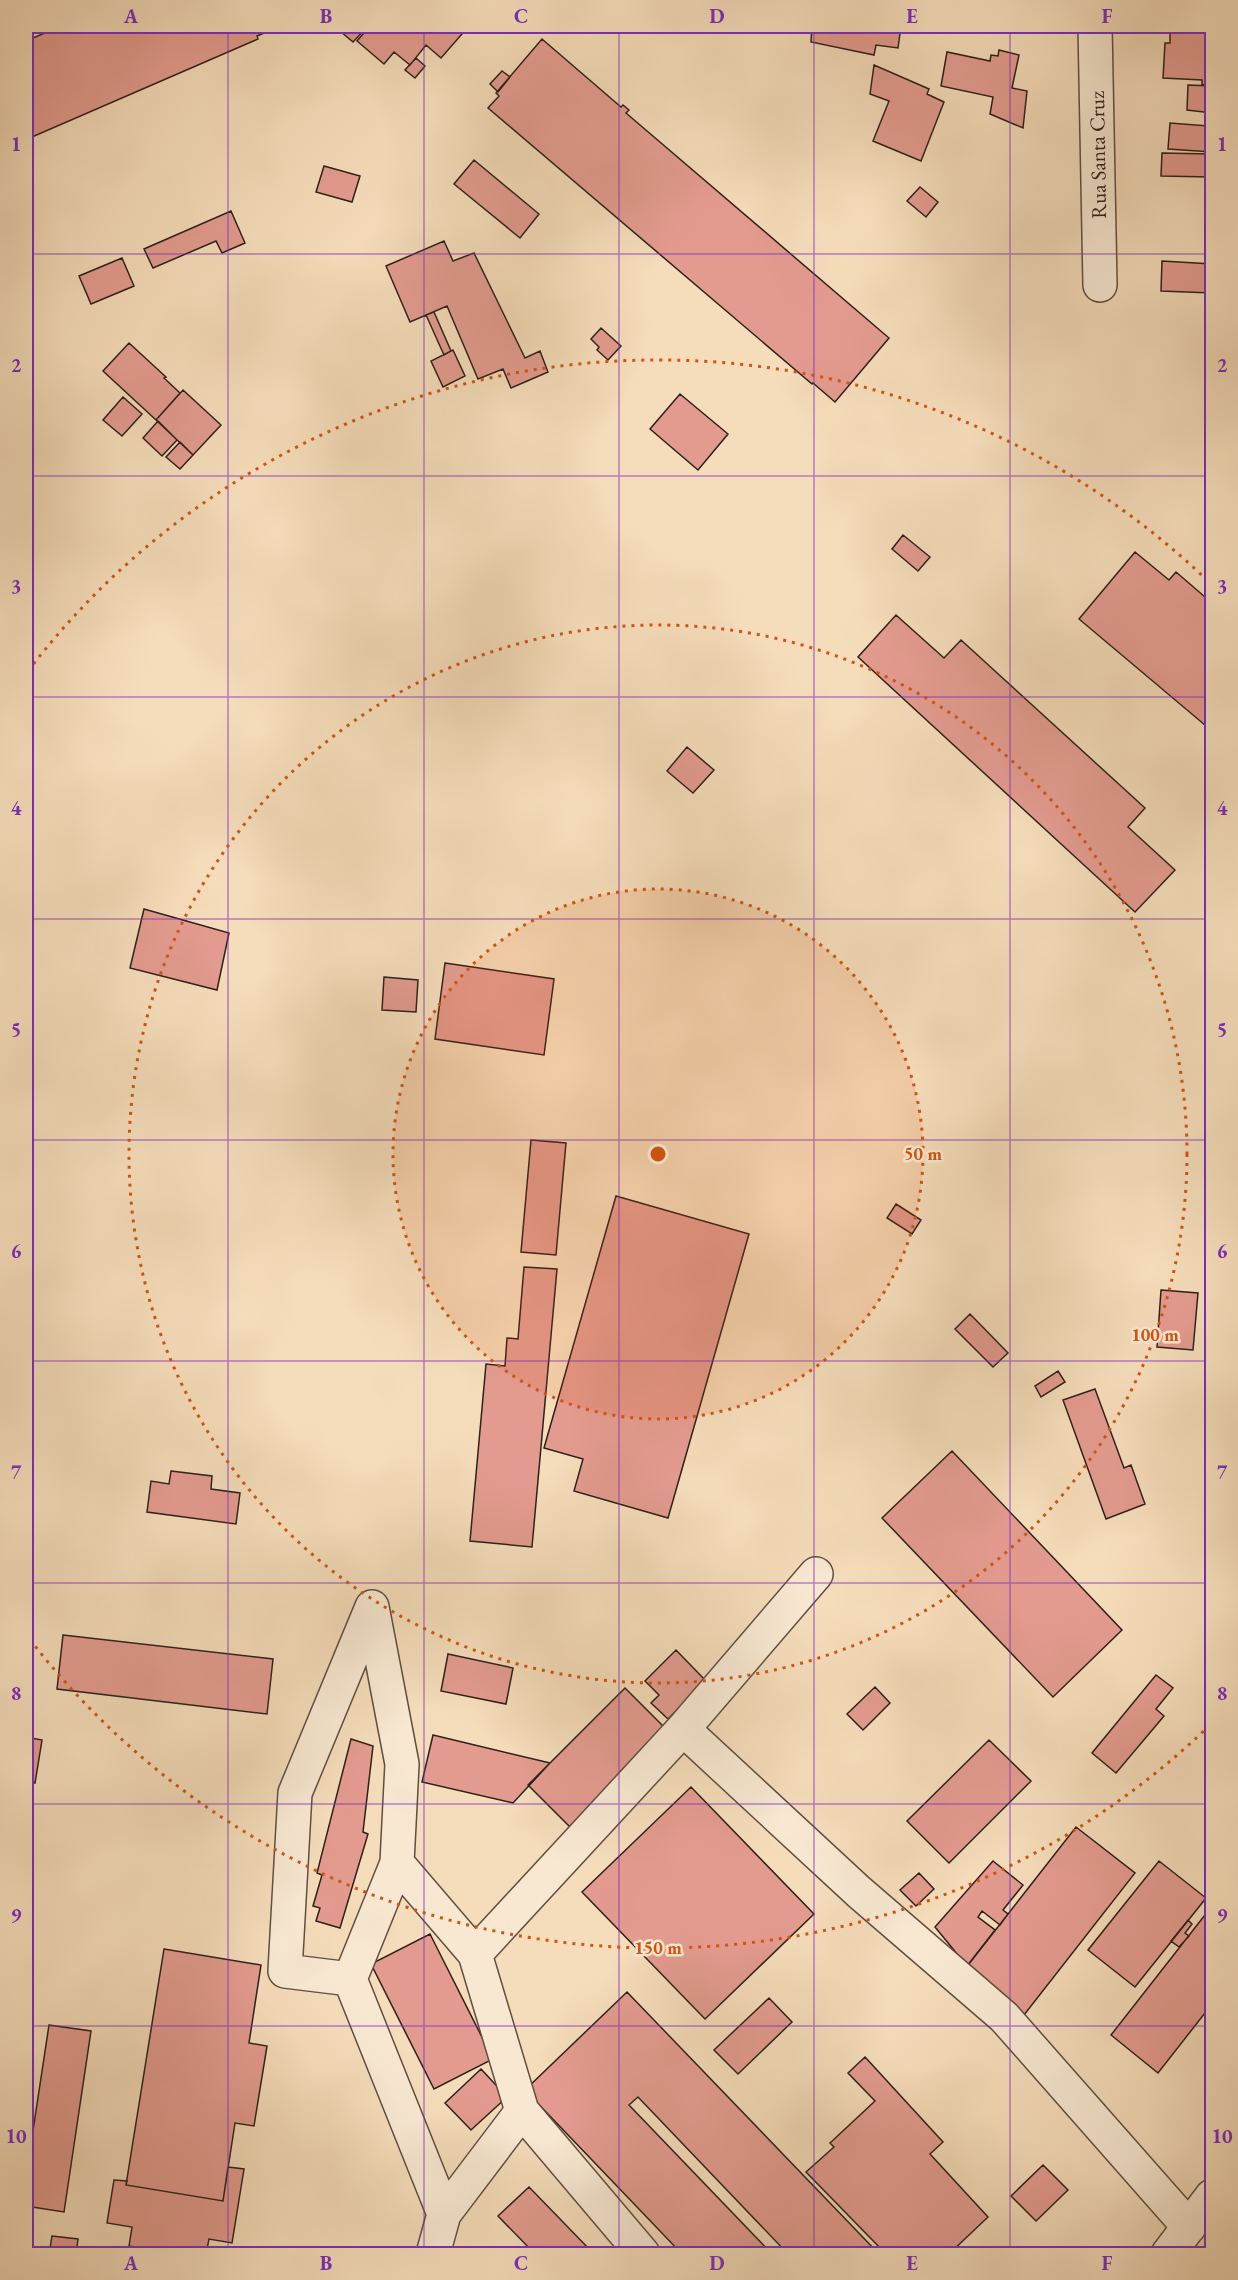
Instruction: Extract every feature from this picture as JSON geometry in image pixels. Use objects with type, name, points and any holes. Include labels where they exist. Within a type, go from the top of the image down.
[{"type":"street","name":"Rua Santa Cruz","points":[[1095,26],[1100,285]]},
{"type":"street","points":[[475,1954],[683,1729],[816,1574]]},
{"type":"street","points":[[350,1979],[285,1971],[295,1792],[372,1608],[402,1764],[397,1863],[350,1979],[444,2214]]},
{"type":"street","points":[[683,1729],[859,1892],[1004,2017],[1188,2227]]},
{"type":"street","points":[[397,1863],[475,1954],[522,2111],[643,2254]]},
{"type":"street","points":[[433,2254],[444,2214],[522,2111]]},
{"type":"street","points":[[1168,2254],[1212,2196]]},
{"type":"building","points":[[61,26],[281,26],[257,36],[258,39],[32,137],[26,123],[26,41]]},
{"type":"building","points":[[334,26],[368,26],[353,42]]},
{"type":"building","points":[[370,26],[469,26],[441,58],[426,45],[410,65],[394,52],[384,64],[357,41]]},
{"type":"building","points":[[812,26],[901,26],[898,48],[876,45],[874,55],[811,42]]},
{"type":"building","points":[[1175,26],[1212,26],[1212,33],[1175,31]]},
{"type":"building","points":[[1170,31],[1212,33],[1212,85],[1202,85],[1202,80],[1163,78],[1165,43],[1170,43]]},
{"type":"building","points":[[542,39],[621,107],[623,105],[629,110],[626,113],[889,338],[835,402],[488,108],[499,96],[496,93]]},
{"type":"building","points":[[999,50],[1019,55],[1012,88],[1027,91],[1023,128],[990,114],[993,97],[941,86],[947,52],[990,61],[991,55],[998,56]]},
{"type":"building","points":[[416,58],[425,66],[415,78],[405,70]]},
{"type":"building","points":[[874,65],[929,89],[927,94],[944,102],[921,161],[873,141],[889,101],[870,94]]},
{"type":"building","points":[[502,71],[510,77],[498,92],[490,84]]},
{"type":"building","points":[[1188,85],[1212,86],[1212,113],[1187,110]]},
{"type":"building","points":[[1209,112],[1212,113],[1212,152],[1168,149],[1170,123],[1208,126]]},
{"type":"building","points":[[1162,153],[1212,154],[1211,177],[1161,176]]},
{"type":"building","points":[[474,160],[539,214],[520,238],[454,184]]},
{"type":"building","points":[[324,166],[360,176],[352,202],[316,192]]},
{"type":"building","points":[[920,187],[938,202],[926,217],[907,201]]},
{"type":"building","points":[[231,211],[245,243],[222,253],[216,241],[153,268],[144,249]]},
{"type":"building","points":[[444,241],[453,261],[474,253],[525,358],[540,351],[548,372],[511,388],[503,369],[478,379],[447,306],[410,322],[386,266]]},
{"type":"building","points":[[122,258],[134,286],[91,304],[79,276]]},
{"type":"building","points":[[1162,261],[1212,264],[1212,293],[1161,291]]},
{"type":"building","points":[[1206,293],[1212,293],[1212,334],[1205,333]]},
{"type":"building","points":[[434,312],[451,351],[444,355],[426,315]]},
{"type":"building","points":[[601,328],[621,346],[608,360],[597,350],[599,347],[591,339]]},
{"type":"building","points":[[129,343],[180,393],[156,420],[103,371]]},
{"type":"building","points":[[453,350],[465,376],[443,387],[431,361]]},
{"type":"building","points":[[183,390],[221,425],[193,455],[156,420]]},
{"type":"building","points":[[680,394],[728,434],[698,470],[650,429]]},
{"type":"building","points":[[123,397],[142,414],[122,436],[103,420]]},
{"type":"building","points":[[158,421],[177,440],[162,456],[143,438]]},
{"type":"building","points":[[180,442],[193,455],[180,469],[166,457]]},
{"type":"building","points":[[903,535],[930,557],[918,571],[892,549]]},
{"type":"building","points":[[1135,552],[1169,580],[1176,572],[1212,603],[1212,731],[1079,619]]},
{"type":"building","points":[[896,615],[944,658],[961,640],[1145,808],[1128,827],[1175,870],[1135,912],[858,657]]},
{"type":"building","points":[[687,747],[714,770],[693,793],[667,771]]},
{"type":"building","points":[[144,909],[229,933],[217,990],[130,968]]},
{"type":"building","points":[[445,963],[554,979],[544,1055],[435,1039]]},
{"type":"building","points":[[384,977],[418,980],[416,1012],[382,1010]]},
{"type":"building","points":[[531,1140],[566,1143],[556,1255],[521,1252]]},
{"type":"building","points":[[616,1196],[749,1234],[668,1518],[574,1491],[583,1459],[544,1448]]},
{"type":"building","points":[[896,1204],[921,1220],[912,1234],[887,1218]]},
{"type":"building","points":[[524,1267],[557,1269],[532,1547],[470,1541],[486,1364],[505,1366],[507,1338],[518,1339]]},
{"type":"building","points":[[1161,1290],[1198,1293],[1193,1350],[1157,1347]]},
{"type":"building","points":[[970,1314],[1008,1353],[993,1367],[955,1329]]},
{"type":"building","points":[[1058,1371],[1065,1382],[1041,1397],[1035,1386]]},
{"type":"building","points":[[1095,1389],[1124,1468],[1131,1465],[1145,1504],[1106,1519],[1063,1400]]},
{"type":"building","points":[[952,1451],[1122,1630],[1053,1697],[882,1518]]},
{"type":"building","points":[[171,1471],[212,1476],[211,1489],[240,1493],[236,1524],[147,1512],[151,1481],[169,1484]]},
{"type":"building","points":[[63,1635],[273,1659],[267,1714],[57,1689]]},
{"type":"building","points":[[676,1650],[706,1681],[668,1719],[651,1703],[659,1695],[645,1681]]},
{"type":"building","points":[[448,1654],[513,1668],[506,1704],[441,1691]]},
{"type":"building","points":[[1156,1675],[1173,1688],[1156,1709],[1164,1716],[1116,1773],[1092,1753]]},
{"type":"building","points":[[875,1687],[890,1703],[863,1730],[847,1714]]},
{"type":"building","points":[[625,1688],[673,1736],[575,1832],[528,1785]]},
{"type":"building","points":[[433,1735],[550,1763],[513,1803],[422,1782]]},
{"type":"building","points":[[26,1737],[42,1740],[35,1783],[26,1781]]},
{"type":"building","points":[[351,1739],[373,1746],[363,1832],[368,1834],[340,1928],[316,1921],[320,1908],[313,1906],[322,1875],[317,1873]]},
{"type":"building","points":[[989,1740],[1031,1781],[949,1863],[907,1821]]},
{"type":"building","points":[[691,1787],[814,1914],[705,2019],[582,1892]]},
{"type":"building","points":[[1076,1827],[1135,1873],[1024,2015],[965,1969]]},
{"type":"building","points":[[993,1861],[1023,1885],[1003,1910],[1008,1914],[1000,1925],[982,1911],[978,1917],[995,1930],[967,1966],[935,1927]]},
{"type":"building","points":[[1159,1861],[1206,1898],[1135,1987],[1088,1950]]},
{"type":"building","points":[[919,1873],[934,1889],[916,1906],[900,1890]]},
{"type":"building","points":[[1212,1906],[1212,2004],[1158,2073],[1111,2035]]},
{"type":"building","points":[[1188,1920],[1192,1924],[1185,1933],[1189,1936],[1179,1947],[1171,1941]]},
{"type":"building","points":[[430,1934],[493,2059],[434,2089],[371,1964]]},
{"type":"building","points":[[164,1949],[261,1965],[249,2043],[267,2046],[254,2126],[235,2123],[223,2201],[126,2185]]},
{"type":"building","points":[[627,1992],[879,2254],[788,2254],[638,2097],[629,2105],[772,2254],[682,2254],[525,2090]]},
{"type":"building","points":[[769,1998],[792,2022],[738,2074],[714,2050]]},
{"type":"building","points":[[49,2025],[91,2031],[64,2212],[26,2206],[26,2177]]},
{"type":"building","points":[[865,2057],[943,2142],[930,2154],[988,2217],[949,2254],[886,2254],[806,2172],[834,2147],[830,2143],[875,2101],[848,2073]]},
{"type":"building","points":[[481,2069],[507,2097],[471,2130],[445,2103]]},
{"type":"building","points":[[1043,2165],[1068,2190],[1036,2221],[1011,2196]]},
{"type":"building","points":[[228,2167],[244,2169],[232,2243],[209,2239],[206,2254],[182,2254],[129,2246],[132,2227],[107,2223],[114,2180],[127,2181],[126,2185],[223,2201]]},
{"type":"building","points":[[529,2187],[594,2254],[535,2254],[498,2216]]},
{"type":"building","points":[[52,2236],[78,2239],[76,2254],[49,2254]]},
{"type":"building","points":[[958,2246],[966,2254],[949,2254]]}]
